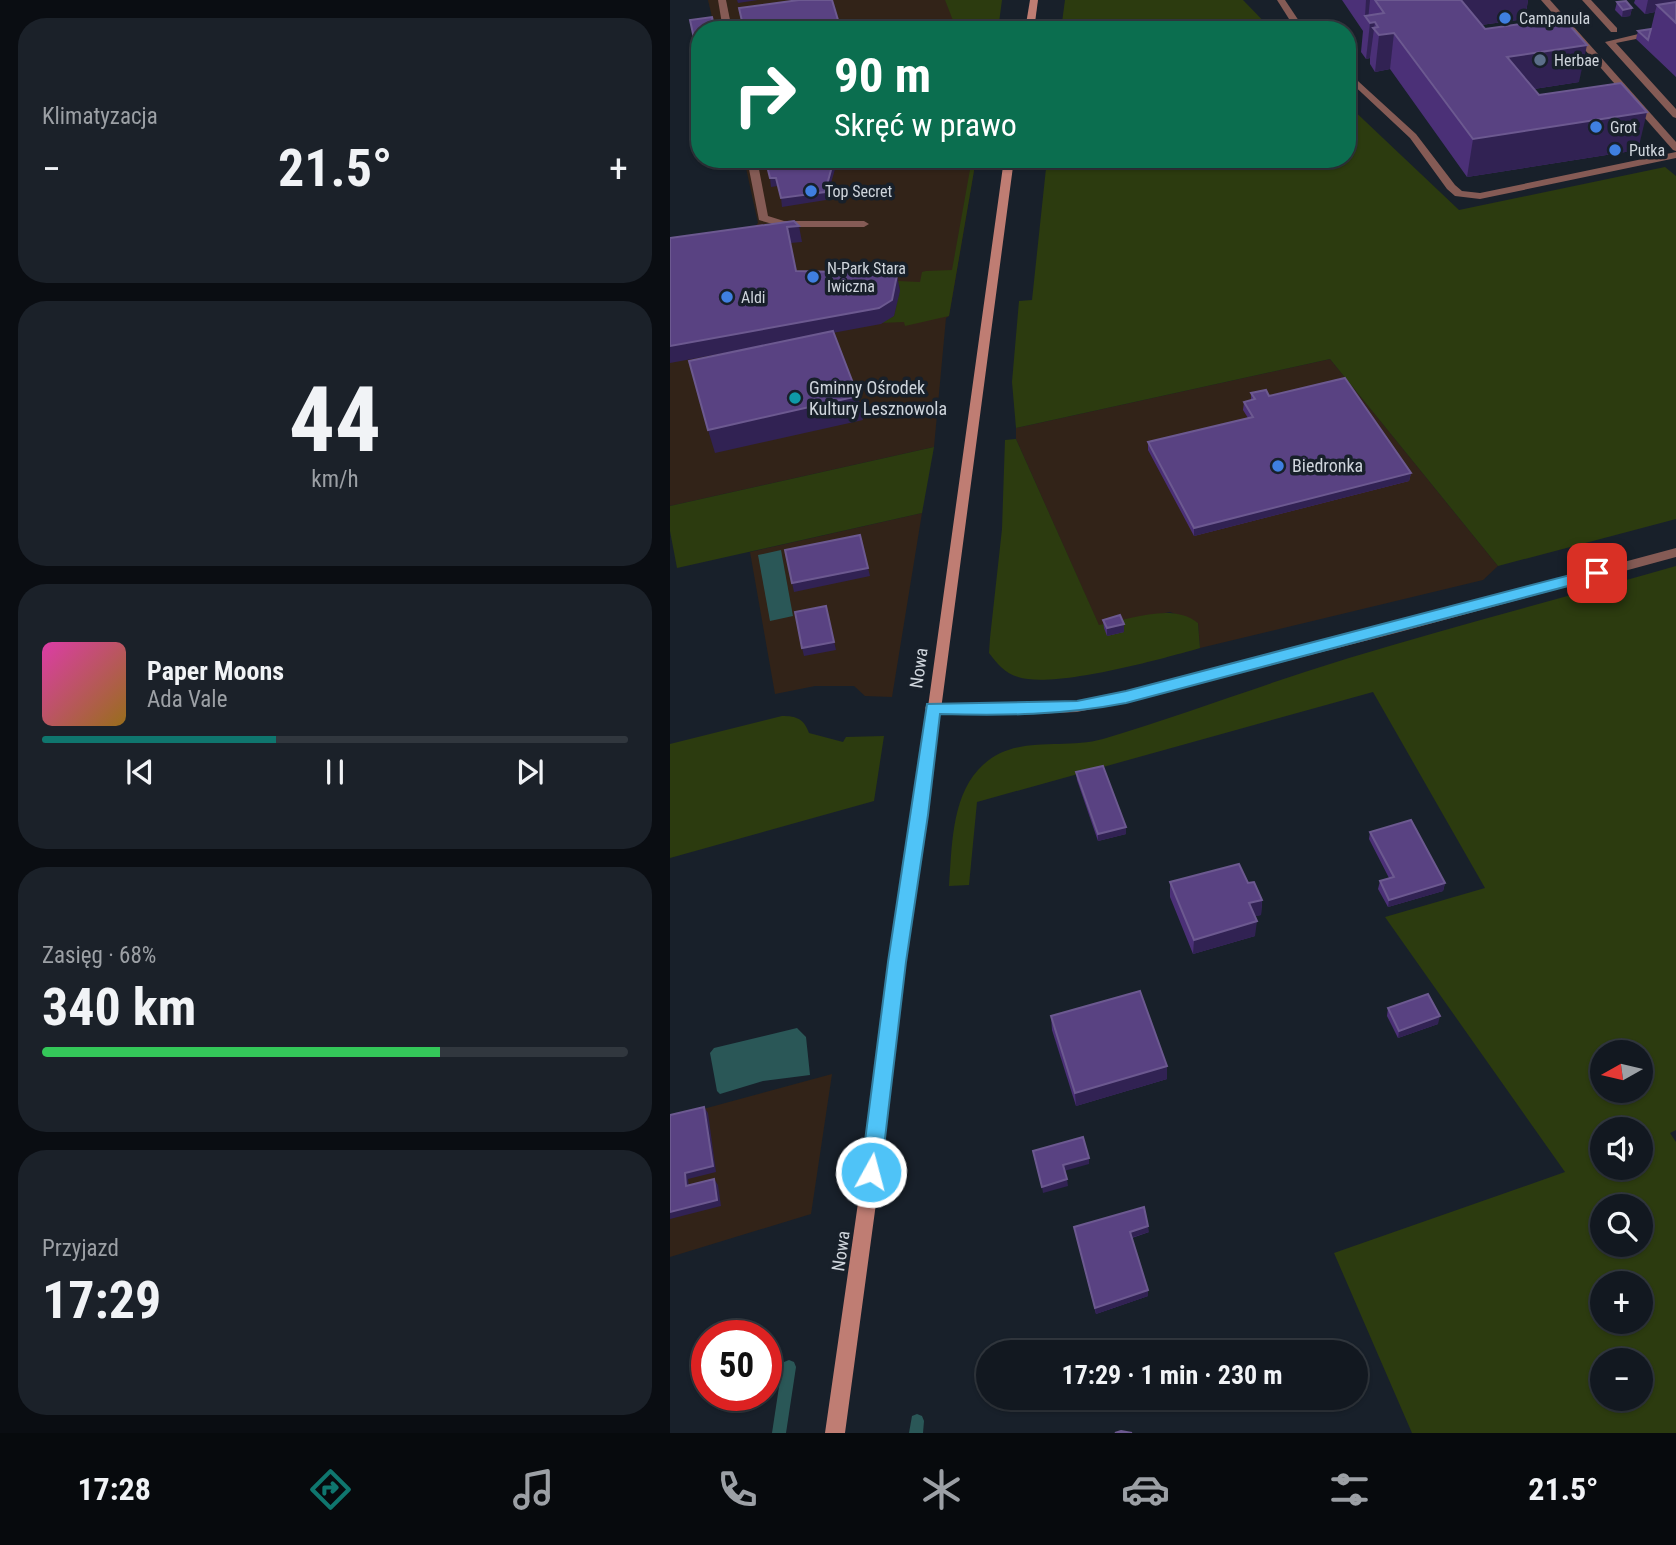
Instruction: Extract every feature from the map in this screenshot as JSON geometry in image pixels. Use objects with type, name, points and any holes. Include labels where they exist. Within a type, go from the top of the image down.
[{"type":"main road","points":[[1030,21],[1034,0]]},
{"type":"main road","name":"Nowa","points":[[835,1433],[1008,168]]},
{"type":"street","points":[[722,0],[726,21]]},
{"type":"street","points":[[1281,0],[1295,21]]},
{"type":"street","points":[[1545,0],[1674,143]]},
{"type":"street","points":[[1586,0],[1614,30]]},
{"type":"street","points":[[1676,28],[1610,42],[1676,115]]},
{"type":"street","points":[[1356,82],[1413,136],[1451,187],[1468,196],[1480,196],[1676,155]]},
{"type":"street","points":[[754,168],[763,218],[783,224],[864,224]]},
{"type":"street","points":[[932,708],[1011,710],[1077,707],[1126,697],[1396,628],[1676,552]]},
{"type":"shaded area","points":[[708,0],[976,0],[984,21],[713,21]]},
{"type":"shaded area","points":[[746,168],[974,168],[949,316],[946,318],[934,447],[670,506],[670,239],[755,226],[758,223]]},
{"type":"shaded area","points":[[1330,359],[1498,566],[1483,580],[1200,648],[1198,623],[1170,612],[1099,626],[1016,439],[1016,428]]},
{"type":"shaded area","points":[[922,513],[892,697],[865,696],[854,686],[815,686],[775,694],[750,552]]},
{"type":"shaded area","points":[[781,550],[793,616],[770,621],[758,555]]},
{"type":"shaded area","points":[[797,1028],[806,1037],[810,1075],[763,1081],[720,1094],[717,1091],[710,1053],[714,1048]]},
{"type":"shaded area","points":[[832,1074],[811,1214],[670,1257],[670,1118]]},
{"type":"green space","points":[[945,0],[1002,0],[999,21],[953,21]]},
{"type":"green space","points":[[1065,0],[1243,0],[1263,21],[1062,21]]},
{"type":"green space","points":[[1356,113],[1459,210],[1665,167],[1676,176],[1676,519],[1498,566],[1330,359],[1016,428],[1012,382],[1019,301],[1032,300],[1046,168],[1356,168]]},
{"type":"green space","points":[[970,168],[974,168],[949,316],[905,326],[904,322],[880,323],[894,316],[900,289],[898,281],[920,282],[922,272],[952,270]]},
{"type":"green space","points":[[1016,439],[1099,625],[1150,614],[1176,614],[1198,623],[1200,648],[1108,671],[1056,679],[1034,680],[1018,677],[998,664],[989,653],[1002,529],[1005,440]]},
{"type":"green space","points":[[934,447],[922,513],[677,568],[670,531],[670,506]]},
{"type":"green space","points":[[1676,566],[1676,1130],[1670,1133],[1676,1142],[1676,1433],[1412,1433],[1334,1253],[1565,1172],[1385,917],[1485,888],[1373,692],[977,802],[969,885],[949,886],[954,825],[962,796],[978,770],[991,758],[1021,747],[1103,739],[1349,658]]},
{"type":"green space","points":[[782,716],[799,719],[809,733],[843,742],[846,737],[884,736],[874,801],[670,858],[670,744]]},
{"type":"building","points":[[799,0],[832,0],[838,21],[742,21],[739,8]]},
{"type":"building","points":[[1375,0],[1461,0],[1485,29],[1563,18],[1587,45],[1507,57],[1539,95],[1621,83],[1647,112],[1473,139],[1394,33],[1379,35],[1373,28],[1378,27],[1375,22],[1370,23],[1365,16],[1384,13]]},
{"type":"building","points":[[1626,1],[1632,8],[1623,10],[1617,2]]},
{"type":"building","points":[[1676,2],[1676,23],[1657,5]]},
{"type":"building","points":[[712,17],[713,21],[691,21],[691,25],[690,20]]},
{"type":"building","points":[[1651,29],[1648,40],[1638,31]]},
{"type":"building","points":[[768,168],[832,168],[825,192],[781,198],[776,178],[770,178]]},
{"type":"building","points":[[794,221],[799,226],[787,227],[796,271],[884,273],[886,265],[894,267],[897,275],[892,300],[879,308],[670,346],[670,238]]},
{"type":"building","points":[[833,331],[858,396],[708,430],[689,361]]},
{"type":"building","name":"Biedronka","points":[[1345,378],[1411,473],[1194,528],[1148,442],[1253,417],[1244,402],[1255,399],[1251,393],[1266,390],[1269,396]]},
{"type":"building","points":[[860,535],[868,568],[792,583],[785,550]]},
{"type":"building","points":[[826,606],[834,642],[802,648],[795,612]]},
{"type":"building","points":[[1120,615],[1124,624],[1107,628],[1103,620]]},
{"type":"building","points":[[1103,766],[1126,827],[1098,834],[1076,772]]},
{"type":"building","points":[[1411,820],[1445,883],[1389,900],[1380,881],[1394,877],[1370,832]]},
{"type":"building","points":[[1239,864],[1248,883],[1254,882],[1262,900],[1249,903],[1257,921],[1194,940],[1170,882]]},
{"type":"building","points":[[1140,991],[1167,1066],[1075,1093],[1051,1016]]},
{"type":"building","points":[[1428,994],[1440,1016],[1399,1031],[1388,1008]]},
{"type":"building","points":[[704,1107],[713,1166],[685,1173],[686,1186],[714,1179],[717,1200],[670,1212],[670,1115]]},
{"type":"building","points":[[1083,1137],[1089,1158],[1063,1165],[1067,1179],[1042,1187],[1033,1151]]},
{"type":"building","points":[[1144,1207],[1148,1226],[1130,1232],[1148,1290],[1095,1308],[1074,1227]]},
{"type":"waterway","points":[[779,1433],[789,1367]]},
{"type":"waterway","points":[[916,1433],[917,1421]]},
{"type":"place","name":"Campanula","points":[[1505,18]]},
{"type":"place","name":"Herbae","points":[[1540,60]]},
{"type":"place","name":"Grot","points":[[1596,127]]},
{"type":"place","name":"Putka","points":[[1615,150]]},
{"type":"place","name":"Top Secret","points":[[811,191]]},
{"type":"place","name":"N-Park Stara Iwiczna","points":[[813,277]]},
{"type":"place","name":"Aldi","points":[[727,297]]},
{"type":"place","name":"Gminny Ośrodek Kultury Lesznowola","points":[[795,398]]},
{"type":"place","name":"Biedronka","points":[[1278,466]]},
{"type":"route","points":[[871,1172],[932,708],[1011,710],[1077,707],[1396,628],[1597,573]]}]
